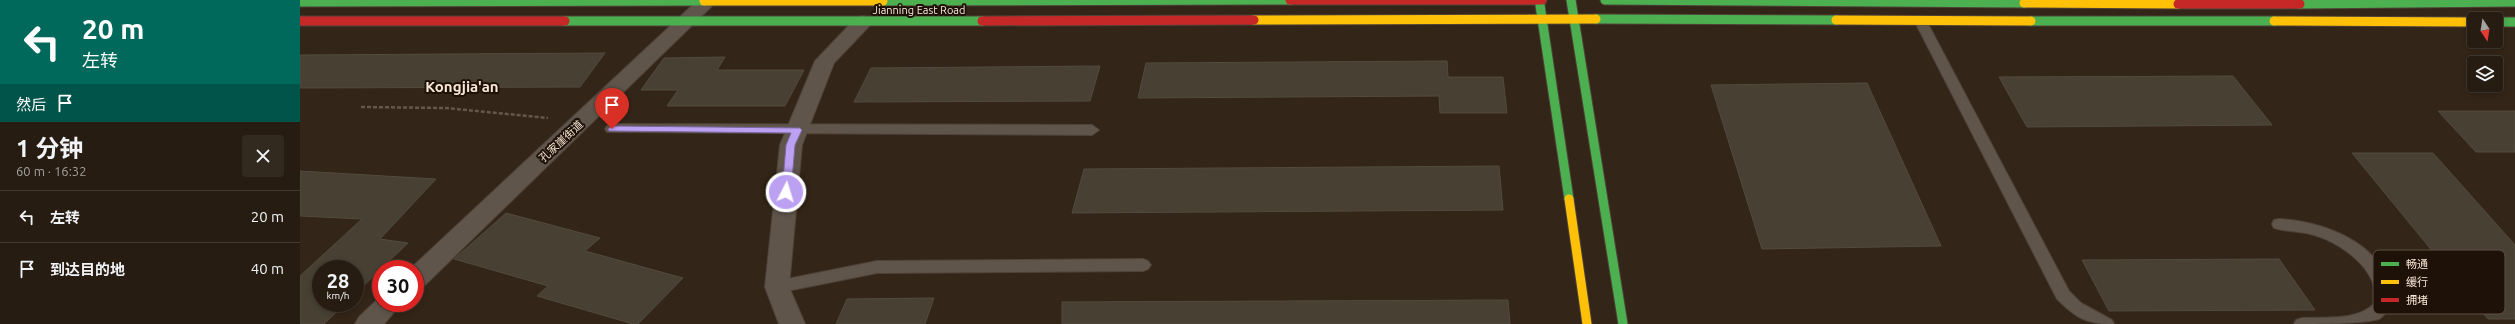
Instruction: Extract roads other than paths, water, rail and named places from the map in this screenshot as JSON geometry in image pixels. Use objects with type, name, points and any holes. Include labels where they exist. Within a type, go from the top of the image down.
[{"type":"main road","points":[[1539,0],[1587,324]]},
{"type":"main road","name":"Jianning East Road","points":[[300,2],[1542,0]]},
{"type":"main road","points":[[1571,0],[1623,324]]},
{"type":"main road","points":[[1605,0],[2250,4],[2515,2]]},
{"type":"main road","name":"Jianning East Road","points":[[300,21],[863,22],[1574,19],[2467,22]]},
{"type":"main road","points":[[2503,22],[2515,22]]},
{"type":"street","name":"孔家崖街道","points":[[424,271],[689,21],[708,1]]},
{"type":"street","points":[[792,324],[778,287],[791,145],[825,61],[863,22]]},
{"type":"street","points":[[368,324],[381,312]]},
{"type":"lane","points":[[1920,20],[2063,295],[2075,307],[2106,324]]},
{"type":"lane","points":[[612,129],[1092,130]]},
{"type":"lane","points":[[2279,224],[2318,230],[2348,244],[2373,272]]},
{"type":"lane","points":[[778,287],[878,267],[1143,265]]},
{"type":"lane","points":[[2302,324],[2364,319],[2375,314]]},
{"type":"district","name":"Kongjia'an","points":[[462,87]]}]
